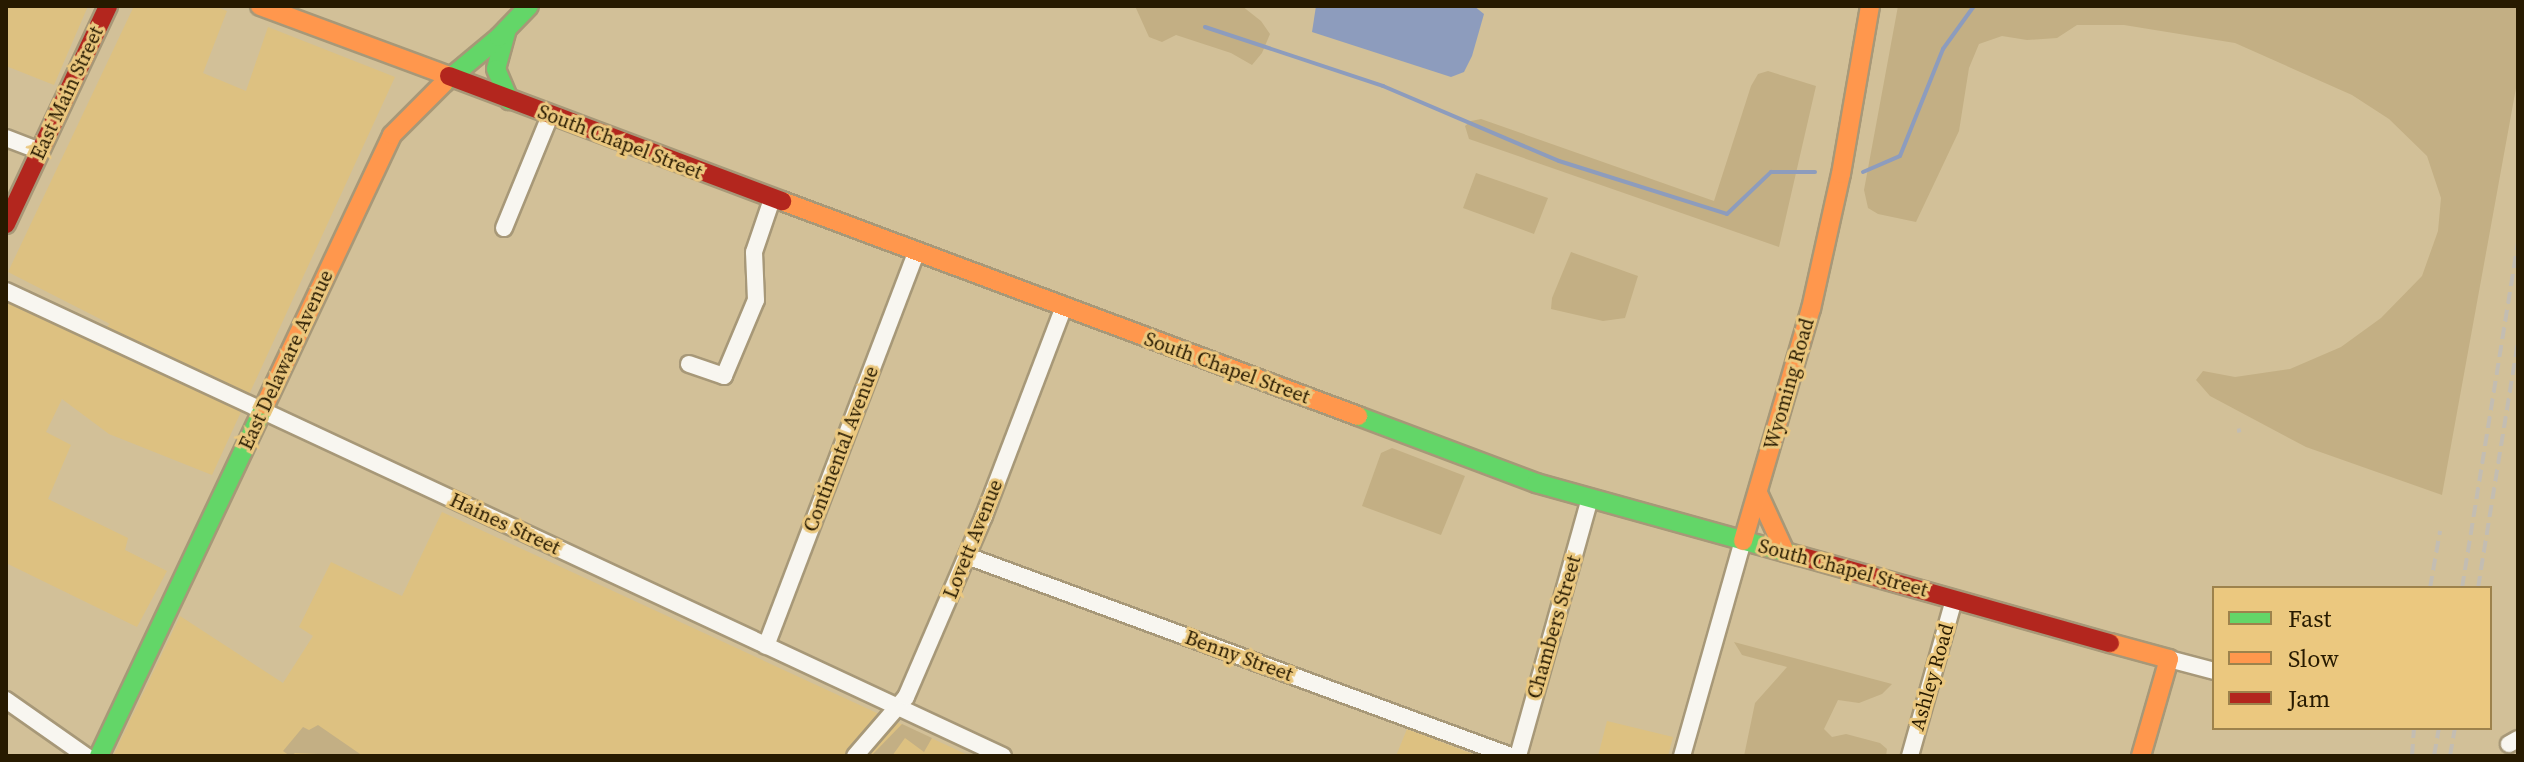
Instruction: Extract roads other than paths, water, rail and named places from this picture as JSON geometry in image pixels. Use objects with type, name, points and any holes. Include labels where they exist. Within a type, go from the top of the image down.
[{"type":"street","name":"East Main Street","points":[[6,224],[108,6]]},
{"type":"street","name":"South Chapel Street","points":[[260,6],[1500,470],[1590,498],[2212,670]]},
{"type":"street","name":"East Delaware Avenue","points":[[99,756],[392,135],[449,76],[507,29],[529,6]]},
{"type":"street","name":"Wyoming Road","points":[[1682,756],[1811,309],[1841,174],[1870,6]]},
{"type":"street","points":[[507,29],[497,56],[496,69],[509,100]]},
{"type":"street","points":[[504,228],[550,116]]},
{"type":"street","points":[[6,138],[40,151]]},
{"type":"street","points":[[689,364],[724,376],[756,300],[754,252],[772,199]]},
{"type":"street","name":"Continental Avenue","points":[[766,646],[916,253]]},
{"type":"street","name":"Haines Street","points":[[6,291],[1003,756]]},
{"type":"street","name":"Lovett Avenue","points":[[855,756],[900,707],[967,556],[1064,307]]},
{"type":"street","points":[[1758,493],[1785,552]]},
{"type":"street","name":"Chambers Street","points":[[1518,756],[1590,498]]},
{"type":"street","name":"Benny Street","points":[[967,556],[1511,756]]},
{"type":"street","name":"Ashley Road","points":[[1910,756],[1954,599]]},
{"type":"street","points":[[2141,756],[2169,659]]},
{"type":"street","points":[[6,700],[86,756]]},
{"type":"water","points":[[1316,6],[1474,6],[1484,14],[1464,72],[1451,77],[1312,32]]},
{"type":"waterway","points":[[1863,172],[1900,156],[1943,49],[1974,6]]},
{"type":"waterway","points":[[1205,27],[1383,86],[1559,161],[1727,214],[1771,172],[1815,172]]},
{"type":"railway","points":[[2462,586],[2518,244]]},
{"type":"railway","points":[[2478,586],[2518,342]]},
{"type":"railway","points":[[2237,431],[2241,430]]},
{"type":"railway","points":[[2430,586],[2440,531]]},
{"type":"railway","points":[[2412,756],[2414,730]]},
{"type":"railway","points":[[2434,756],[2439,730]]},
{"type":"railway","points":[[2450,756],[2455,730]]}]
